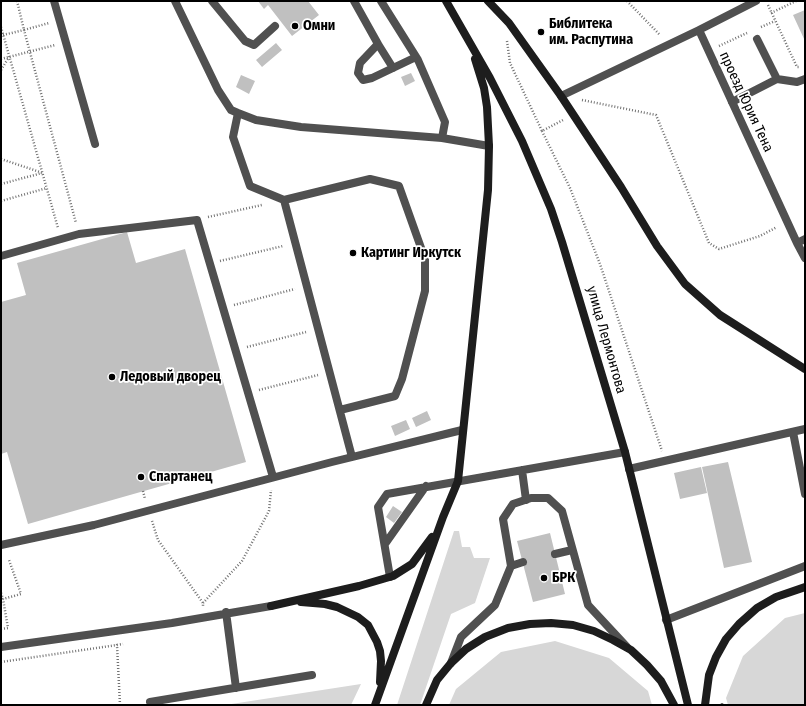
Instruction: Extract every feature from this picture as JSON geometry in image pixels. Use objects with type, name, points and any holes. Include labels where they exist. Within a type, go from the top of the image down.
[{"type":"main road","name":"улица Лермонтова","points":[[446,1],[460,24],[522,141],[551,209],[574,277],[625,452],[688,705]]},
{"type":"main road","points":[[488,1],[509,23],[561,96],[617,180],[656,246],[685,284],[720,314],[805,369]]},
{"type":"main road","points":[[271,606],[390,577],[404,570],[427,546],[458,481],[462,430],[488,190],[489,146],[484,88],[471,48],[460,24]]},
{"type":"main road","points":[[376,703],[442,517]]},
{"type":"main road","points":[[705,705],[709,675],[716,657],[730,634],[757,608],[776,597],[805,587]]},
{"type":"main road","points":[[271,606],[300,602],[325,604],[346,611],[368,625],[377,642],[381,661],[376,703]]},
{"type":"main road","points":[[426,705],[437,680],[451,663],[466,649],[485,637],[508,628],[530,624],[551,623],[573,625],[607,637],[631,650],[661,681],[674,705]]},
{"type":"street","points":[[54,1],[95,144]]},
{"type":"street","points":[[175,1],[218,90],[231,110],[238,114],[256,120],[301,127],[442,138],[489,146]]},
{"type":"street","points":[[212,1],[245,41],[254,45],[275,26]]},
{"type":"street","points":[[354,1],[393,68]]},
{"type":"street","points":[[381,1],[417,59],[445,122],[442,138]]},
{"type":"street","points":[[561,96],[756,1]]},
{"type":"street","name":"проезд Юрия Тена","points":[[699,30],[805,258]]},
{"type":"street","points":[[757,39],[777,79]]},
{"type":"street","points":[[378,44],[360,63],[358,73],[363,80],[372,78],[417,59]]},
{"type":"street","points":[[732,102],[777,79],[797,82],[805,79]]},
{"type":"street","points":[[238,114],[233,137],[250,186],[284,200],[370,179],[399,186],[425,259],[424,291],[402,380],[395,396],[340,410]]},
{"type":"street","points":[[284,200],[352,457]]},
{"type":"street","points":[[1,256],[79,234],[197,220],[273,477]]},
{"type":"street","points":[[797,243],[805,239]]},
{"type":"street","points":[[629,469],[805,429]]},
{"type":"street","points":[[1,545],[94,525],[273,477],[462,430]]},
{"type":"street","points":[[793,432],[805,494]]},
{"type":"street","points":[[390,577],[378,507],[387,494],[625,452]]},
{"type":"street","points":[[522,470],[526,500]]},
{"type":"street","points":[[385,544],[426,486]]},
{"type":"street","points":[[451,663],[462,637],[495,605],[511,566],[503,519],[513,504],[526,500],[548,498],[562,511],[588,605],[631,650]]},
{"type":"street","points":[[556,554],[572,550]]},
{"type":"street","points":[[511,566],[523,562]]},
{"type":"street","points":[[666,620],[805,566]]},
{"type":"street","points":[[1,647],[149,626],[226,612],[271,606]]},
{"type":"street","points":[[226,612],[236,688]]},
{"type":"street","points":[[150,702],[312,675]]},
{"type":"path","points":[[16,1],[79,234]]},
{"type":"path","points":[[627,1],[658,33]]},
{"type":"path","points":[[766,1],[797,67],[805,67]]},
{"type":"path","points":[[771,12],[796,1]]},
{"type":"path","points":[[2,34],[60,21]]},
{"type":"path","points":[[509,23],[506,38],[510,64],[570,188],[600,264],[659,440]]},
{"type":"path","points":[[1,27],[43,173],[60,239]]},
{"type":"path","points":[[730,41],[739,36]]},
{"type":"path","points":[[1,59],[66,43]]},
{"type":"path","points":[[1,70],[9,57]]},
{"type":"path","points":[[578,99],[656,115],[709,243],[719,249],[733,246],[779,226]]},
{"type":"path","points":[[542,131],[573,114]]},
{"type":"path","points":[[1,159],[43,173]]},
{"type":"path","points":[[1,184],[43,173]]},
{"type":"path","points":[[1,200],[47,188]]},
{"type":"path","points":[[197,220],[249,208]]},
{"type":"path","points":[[210,264],[295,243]]},
{"type":"path","points":[[223,308],[307,286]]},
{"type":"path","points":[[236,350],[318,329]]},
{"type":"path","points":[[248,392],[330,372]]},
{"type":"path","points":[[203,603],[242,562],[268,511],[273,477]]},
{"type":"path","points":[[149,511],[158,540],[203,603],[204,616]]},
{"type":"path","points":[[3,599],[21,594],[9,560]]},
{"type":"path","points":[[1,594],[8,628],[1,629]]},
{"type":"path","points":[[1,662],[125,644]]},
{"type":"path","points":[[117,645],[120,705]]},
{"type":"shaded area","points":[[454,531],[459,531],[462,547],[470,547],[474,558],[490,558],[475,603],[451,614],[420,705],[397,705]]},
{"type":"shaded area","points":[[805,613],[805,705],[728,705],[726,698],[743,656],[785,618]]},
{"type":"shaded area","points":[[555,641],[609,658],[648,691],[652,705],[449,705],[456,689],[501,652]]},
{"type":"shaded area","points":[[361,684],[351,705],[225,705]]},
{"type":"building","name":"Омни","points":[[258,1],[308,1],[319,15],[292,36],[268,5],[264,9]]},
{"type":"building","points":[[805,10],[805,41],[793,15]]},
{"type":"building","points":[[276,43],[282,50],[262,67],[256,60]]},
{"type":"building","points":[[411,73],[415,81],[405,86],[401,77]]},
{"type":"building","points":[[241,75],[255,81],[249,94],[236,87]]},
{"type":"building","name":"Ледовый дворец","points":[[127,232],[136,263],[185,249],[246,462],[28,524],[7,452],[1,454],[1,302],[26,295],[17,263]]},
{"type":"building","points":[[427,411],[431,420],[416,427],[412,418]]},
{"type":"building","points":[[406,420],[410,429],[395,436],[391,426]]},
{"type":"building","points":[[728,462],[752,562],[724,568],[702,467]]},
{"type":"building","points":[[701,467],[707,493],[680,499],[674,473]]},
{"type":"building","points":[[393,506],[402,512],[394,523],[386,517]]},
{"type":"building","name":"БРК","points":[[550,533],[565,594],[533,602],[517,541]]},
{"type":"place","name":"Омни","points":[[295,26]]},
{"type":"place","name":"Библитека им. Распутина","points":[[541,32]]},
{"type":"place","name":"Картинг Иркутск","points":[[353,253]]},
{"type":"place","name":"Ледовый дворец","points":[[112,377]]},
{"type":"place","name":"Спартанец","points":[[141,477]]},
{"type":"place","name":"БРК","points":[[544,578]]}]
